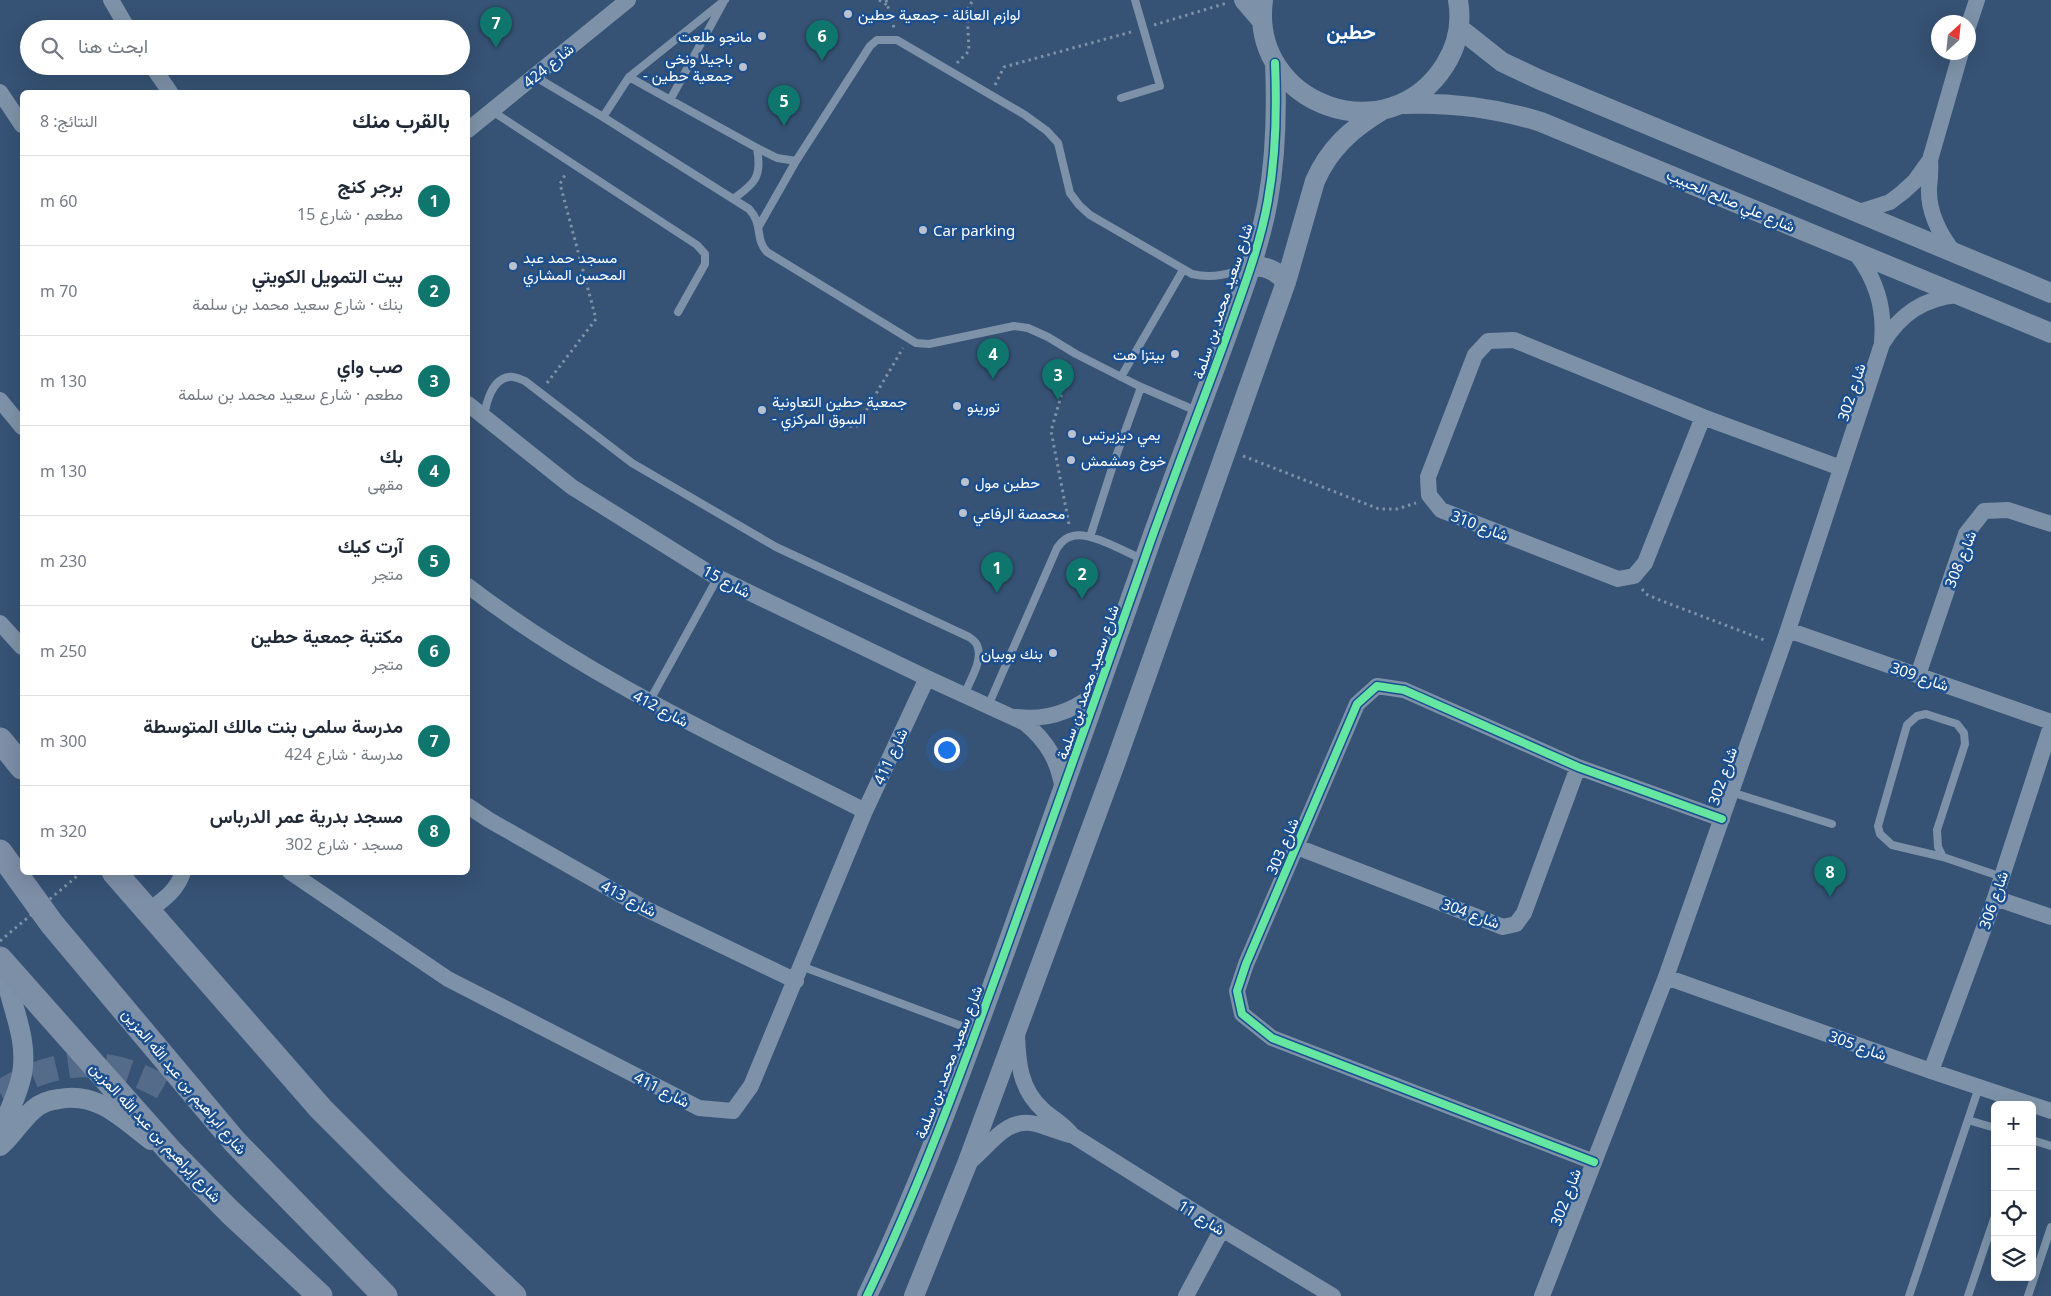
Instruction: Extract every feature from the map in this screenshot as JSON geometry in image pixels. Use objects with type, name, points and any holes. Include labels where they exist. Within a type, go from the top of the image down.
[{"type":"main road","points":[[0,740],[20,765]]},
{"type":"main road","name":"شارع ابراهيم بن عبد الله المزين","points":[[0,852],[52,924],[235,1142],[386,1296]]},
{"type":"main road","points":[[117,875],[322,1109],[394,1182],[514,1296]]},
{"type":"main road","name":"شارع إبراهيم بن عبد الله المزين","points":[[1,955],[172,1154],[230,1212],[320,1296]]},
{"type":"main road","points":[[171,1092],[235,1142]]},
{"type":"street","points":[[111,0],[123,20]]},
{"type":"street","points":[[1263,0],[1262,21],[1266,43],[1275,63],[1295,88],[1321,104],[1350,112],[1381,111]]},
{"type":"street","points":[[914,1296],[968,1164],[1115,764],[1286,282],[1310,195],[1320,168],[1336,145],[1346,135],[1381,111],[1402,104],[1424,90],[1440,74],[1449,59],[1459,28],[1458,0]]},
{"type":"street","points":[[1972,15],[1976,0]]},
{"type":"street","points":[[1236,1],[1262,21]]},
{"type":"street","name":"شارع 424","points":[[470,128],[621,2]]},
{"type":"street","points":[[1459,28],[1487,51],[1520,71],[2051,293]]},
{"type":"street","points":[[1955,254],[1938,230],[1933,216],[1930,202],[1930,160],[1959,60]]},
{"type":"street","name":"شارع سعيد محمد بن سلمة","points":[[867,1296],[923,1168],[976,1031],[1251,266],[1260,237],[1273,168],[1276,124],[1275,63]]},
{"type":"street","points":[[158,75],[169,90]]},
{"type":"street","points":[[0,92],[20,122]]},
{"type":"street","name":"شارع علي صالح الحبيب","points":[[1402,104],[1449,103],[1473,105],[1496,109],[1541,122],[2051,333]]},
{"type":"street","points":[[1859,212],[1882,205],[1904,192],[1915,181],[1930,160]]},
{"type":"street","name":"شارع 302","points":[[1855,252],[1866,266],[1880,300],[1883,315],[1882,344]]},
{"type":"street","points":[[1251,266],[1268,268],[1275,271],[1286,282]]},
{"type":"street","name":"شارع 302","points":[[1542,1296],[1666,977],[1788,630],[1882,344],[1890,331],[1912,310],[1934,299],[1958,295]]},
{"type":"street","points":[[1429,495],[1428,477],[1475,355],[1488,341],[1514,340],[1703,416],[1841,468]]},
{"type":"street","points":[[0,400],[20,425]]},
{"type":"street","name":"شارع 15","points":[[470,406],[572,487],[718,577],[927,678],[1011,716],[1032,728],[1048,746],[1056,760],[1061,775],[1063,791]]},
{"type":"street","points":[[1634,576],[1645,563],[1703,416]]},
{"type":"street","name":"شارع 310","points":[[1429,495],[1441,510],[1618,579],[1634,576]]},
{"type":"street","name":"شارع 308","points":[[1918,675],[1966,534],[1984,511],[2008,510],[2051,524]]},
{"type":"street","name":"شارع 412","points":[[470,588],[510,618],[648,702],[865,811]]},
{"type":"street","points":[[0,623],[20,645]]},
{"type":"street","name":"شارع 309","points":[[1788,630],[2051,722]]},
{"type":"street","name":"شارع 411","points":[[294,875],[448,979],[699,1108],[733,1112],[751,1086],[865,811],[927,678]]},
{"type":"street","name":"شارع 303","points":[[1594,1162],[1272,1038],[1242,1014],[1237,992],[1246,964],[1357,704],[1377,686],[1404,690],[1578,767],[1722,819]]},
{"type":"street","name":"شارع 15","points":[[1011,716],[1025,718],[1052,716],[1077,706],[1099,690]]},
{"type":"street","name":"شارع 306","points":[[1931,1071],[1995,898],[2051,726]]},
{"type":"street","name":"شارع 304","points":[[1297,847],[1503,926],[1516,924],[1524,914],[1578,767]]},
{"type":"street","name":"شارع 413","points":[[470,807],[644,908],[799,974]]},
{"type":"street","points":[[148,911],[169,896],[182,875]]},
{"type":"street","points":[[1995,898],[2051,917]]},
{"type":"street","points":[[0,1136],[18,1090],[24,1054],[18,1017],[8,992],[1,955]]},
{"type":"street","name":"شارع 305","points":[[1666,977],[1931,1071],[2051,1111]]},
{"type":"street","name":"شارع 11","points":[[1016,1032],[1019,1066],[1027,1090],[1038,1104],[1063,1124],[1072,1135]]},
{"type":"street","points":[[0,1146],[35,1108],[53,1100],[74,1097],[90,1099],[105,1106],[172,1154]]},
{"type":"street","name":"شارع 11","points":[[968,1164],[1001,1132],[1015,1124],[1025,1122],[1072,1135],[1333,1296]]},
{"type":"street","points":[[1186,1296],[1222,1229]]},
{"type":"lane","points":[[603,117],[629,78],[725,0]]},
{"type":"lane","points":[[670,100],[725,0]]},
{"type":"lane","points":[[1121,98],[1160,86],[1135,0]]},
{"type":"lane","points":[[759,226],[796,161],[870,46],[877,40],[897,40],[950,70],[1025,116],[1047,132],[1058,143],[1070,193],[1090,215],[1192,274],[1211,277],[1221,276],[1251,266]]},
{"type":"lane","points":[[534,76],[733,199],[754,215],[759,226],[762,247],[768,252],[908,339],[916,343],[929,344],[1014,326],[1028,328],[1048,337],[1121,378],[1200,412]]},
{"type":"lane","points":[[629,78],[777,158],[796,161]]},
{"type":"lane","points":[[492,111],[697,245],[705,254],[705,264],[678,312]]},
{"type":"lane","points":[[733,199],[748,188],[757,176],[760,164],[757,148]]},
{"type":"lane","points":[[1121,378],[1183,270]]},
{"type":"lane","points":[[484,417],[491,391],[500,381],[508,377],[525,381],[632,463],[776,547],[969,636],[977,644],[979,653],[964,695]]},
{"type":"lane","points":[[1090,537],[1141,387]]},
{"type":"lane","points":[[988,706],[1057,548],[1062,542],[1072,536],[1084,535],[1144,560]]},
{"type":"lane","points":[[648,702],[718,577]]},
{"type":"lane","points":[[1943,857],[1938,847],[1937,830],[1964,744],[1964,733],[1957,724],[1926,714],[1917,716],[1907,724],[1878,826],[1880,834],[1892,845],[1943,857],[2002,877]]},
{"type":"lane","points":[[1731,792],[1832,824]]},
{"type":"lane","points":[[799,974],[976,1031]]},
{"type":"lane","points":[[1909,1296],[1979,1087]]},
{"type":"lane","points":[[1968,1120],[1991,1127]]},
{"type":"lane","points":[[2036,1141],[2051,1146]]},
{"type":"lane","points":[[2028,1296],[2051,1227]]},
{"type":"lane","points":[[1968,1296],[1991,1228]]},
{"type":"path","points":[[879,0],[887,5]]},
{"type":"path","points":[[886,0],[897,40]]},
{"type":"path","points":[[950,70],[969,51],[967,10],[973,0]]},
{"type":"path","points":[[990,95],[1004,67],[1236,1]]},
{"type":"path","points":[[540,392],[596,319],[560,184],[572,164]]},
{"type":"path","points":[[1048,337],[1070,366],[1051,431],[1072,536]]},
{"type":"path","points":[[843,427],[857,426],[908,339]]},
{"type":"path","points":[[1226,450],[1379,509],[1397,509],[1414,504],[1429,495]]},
{"type":"path","points":[[1634,576],[1646,594],[1657,600],[1782,647]]},
{"type":"path","points":[[1,955],[79,875]]},
{"type":"tunnel","points":[[0,1093],[44,1072],[65,1066],[86,1065],[106,1066],[127,1072],[149,1080],[171,1092]]},
{"type":"cycle path","points":[[867,1296],[906,1209],[959,1077],[1152,536],[1251,267],[1265,217],[1273,166],[1276,115],[1275,63]]},
{"type":"cycle path","points":[[1594,1162],[1272,1038],[1242,1014],[1237,991],[1246,964],[1357,704],[1377,686],[1404,690],[1578,767],[1722,819]]},
{"type":"place","name":"لوازم العائلة - جمعية حطين","points":[[848,14]]},
{"type":"place","name":"مانجو طلعت","points":[[762,36]]},
{"type":"place","name":"مدرسة سلمى بنت مالك المتوسطة","points":[[496,48]]},
{"type":"place","name":"مكتبة جمعية حطين","points":[[822,61]]},
{"type":"place","name":"باجيلا ونخي - جمعية حطين","points":[[743,67]]},
{"type":"place","name":"آرت كيك","points":[[784,126]]},
{"type":"place","name":"Car parking","points":[[923,230]]},
{"type":"place","name":"مسجد حمد عبد المحسن المشاري","points":[[513,266]]},
{"type":"place","name":"بيتزا هت","points":[[1175,354]]},
{"type":"place","name":"بك","points":[[993,379]]},
{"type":"place","name":"صب واي","points":[[1058,400]]},
{"type":"place","name":"تورينو","points":[[957,406]]},
{"type":"place","name":"جمعية حطين التعاونية - السوق المركزي","points":[[762,410]]},
{"type":"place","name":"يمي ديزيرتس","points":[[1072,434]]},
{"type":"place","name":"خوخ ومشمش","points":[[1071,460]]},
{"type":"place","name":"حطين مول","points":[[965,482]]},
{"type":"place","name":"محمصة الرفاعي","points":[[963,513]]},
{"type":"place","name":"برجر كنج","points":[[997,593]]},
{"type":"place","name":"بيت التمويل الكويتي","points":[[1082,599]]},
{"type":"place","name":"بنك بوبيان","points":[[1053,653]]},
{"type":"place","name":"مسجد بدرية عمر الدرباس","points":[[1830,897]]},
{"type":"district","name":"حطين","points":[[1351,31]]}]
